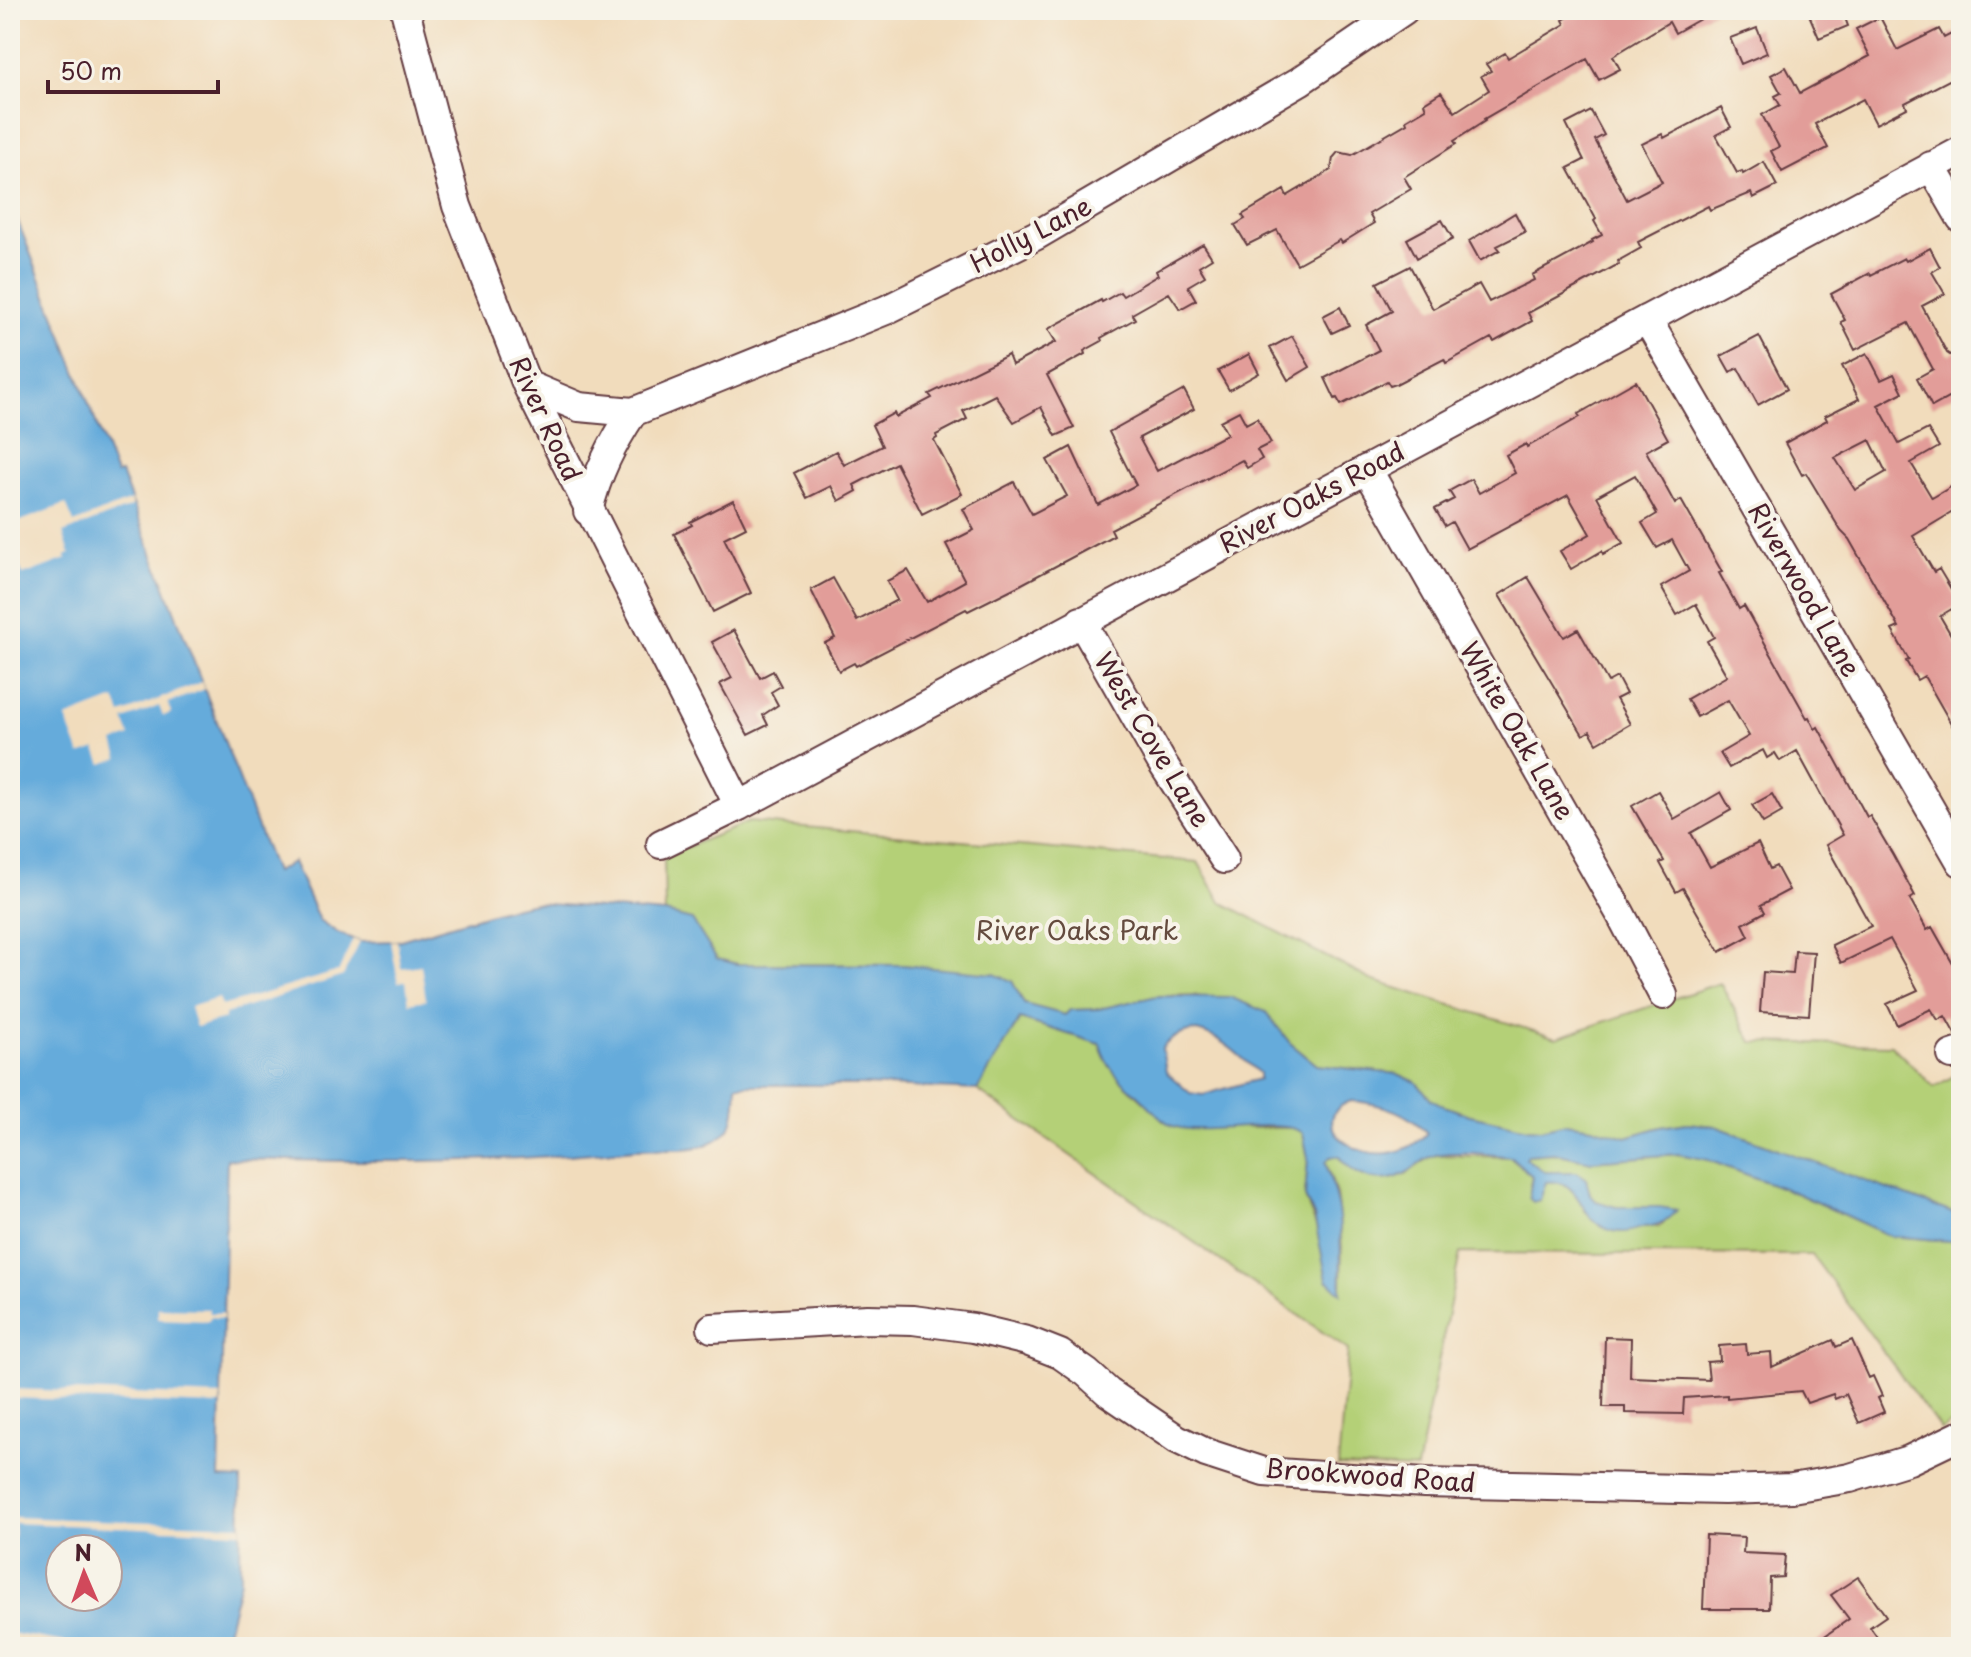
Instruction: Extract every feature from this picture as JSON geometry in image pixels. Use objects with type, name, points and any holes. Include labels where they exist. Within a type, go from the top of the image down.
[{"type":"street","name":"River Road","points":[[405,10],[457,206],[527,385],[739,806]]},
{"type":"street","name":"Holly Lane","points":[[527,385],[579,407],[633,412],[886,310],[1037,235],[1300,81],[1404,10]]},
{"type":"street","name":"River Oaks Road","points":[[661,844],[739,806],[1961,151]]},
{"type":"street","points":[[1931,166],[1961,218]]},
{"type":"street","name":"Riverwood Lane","points":[[1647,319],[1961,862]]},
{"type":"street","points":[[588,511],[595,481],[610,447],[633,412]]},
{"type":"street","name":"White Oak Lane","points":[[1367,469],[1620,913],[1663,995]]},
{"type":"street","name":"West Cove Lane","points":[[1081,621],[1161,761],[1224,859]]},
{"type":"street","name":"Brookwood Road","points":[[712,1328],[868,1319],[913,1320],[973,1328],[1027,1341],[1060,1354],[1108,1392],[1177,1439],[1206,1453],[1264,1472],[1424,1483],[1724,1490],[1792,1488],[1850,1478],[1909,1460],[1961,1435]]},
{"type":"green space","name":"River Oaks Park","points":[[749,822],[1198,862],[1221,902],[1371,980],[1556,1038],[1720,983],[1752,1042],[1891,1045],[1934,1087],[1961,1072],[1961,1216],[1715,1126],[1687,1123],[1626,1137],[1566,1123],[1541,1129],[1527,1128],[1470,1115],[1443,1106],[1431,1099],[1416,1082],[1398,1074],[1317,1065],[1290,1043],[1266,1013],[1194,995],[1157,996],[1099,1009],[1070,1010],[1065,1015],[1024,1004],[1012,981],[903,965],[738,964],[717,959],[692,920],[665,913],[664,856]]},
{"type":"green space","name":"River Oaks Park","points":[[1020,1019],[1100,1044],[1118,1076],[1164,1121],[1297,1128],[1303,1133],[1308,1158],[1305,1197],[1341,1292],[1339,1217],[1326,1162],[1330,1157],[1338,1156],[1343,1162],[1406,1174],[1433,1155],[1511,1157],[1532,1176],[1530,1185],[1540,1200],[1546,1181],[1554,1181],[1575,1194],[1586,1212],[1645,1227],[1661,1226],[1676,1210],[1605,1205],[1593,1198],[1586,1179],[1545,1172],[1525,1158],[1528,1155],[1554,1153],[1591,1161],[1679,1154],[1708,1160],[1796,1193],[1890,1236],[1961,1242],[1961,1417],[1941,1430],[1812,1255],[1460,1253],[1417,1469],[1338,1466],[1348,1350],[977,1090]]},
{"type":"water","points":[[10,201],[116,474],[121,473],[275,872],[293,862],[319,920],[338,933],[360,942],[397,941],[535,903],[665,913],[692,920],[717,959],[737,964],[903,965],[994,974],[1012,981],[1024,1004],[1065,1015],[1070,1010],[1099,1009],[1157,996],[1230,997],[1266,1012],[1290,1043],[1317,1065],[1398,1074],[1416,1082],[1431,1099],[1470,1115],[1527,1128],[1541,1129],[1566,1123],[1626,1137],[1687,1123],[1715,1126],[1961,1216],[1961,1242],[1890,1236],[1796,1193],[1708,1160],[1679,1154],[1591,1161],[1554,1153],[1528,1155],[1525,1158],[1545,1172],[1577,1172],[1586,1179],[1590,1194],[1596,1201],[1616,1207],[1677,1210],[1659,1224],[1620,1232],[1595,1222],[1569,1187],[1559,1183],[1546,1182],[1540,1200],[1533,1202],[1529,1198],[1532,1176],[1511,1157],[1464,1153],[1436,1155],[1395,1178],[1377,1180],[1352,1170],[1338,1156],[1330,1157],[1326,1162],[1339,1217],[1341,1293],[1327,1280],[1314,1216],[1305,1197],[1308,1158],[1303,1133],[1277,1126],[1186,1129],[1173,1126],[1158,1116],[1119,1077],[1105,1059],[1100,1044],[1020,1019],[977,1090],[862,1085],[737,1085],[735,1112],[730,1127],[718,1139],[699,1147],[482,1160],[227,1159],[219,1478],[241,1479],[240,1581],[223,1647],[10,1647]],"holes":[[[1197,1031],[1215,1038],[1259,1073],[1259,1079],[1203,1095],[1190,1093],[1166,1072],[1162,1048],[1178,1036]],[[1351,1101],[1402,1114],[1427,1133],[1407,1148],[1386,1153],[1366,1152],[1349,1145],[1337,1134],[1332,1122],[1336,1111]]]},
{"type":"pier","points":[[131,500],[133,506],[63,533],[70,554],[65,556],[66,559],[23,575],[10,541],[10,525],[66,504],[74,523]]},
{"type":"pier","points":[[202,682],[205,689],[168,703],[171,713],[163,716],[159,706],[124,720],[130,736],[114,742],[119,758],[102,764],[96,749],[80,755],[66,718],[115,699],[121,714]]},
{"type":"pier","points":[[353,939],[360,942],[343,976],[225,1014],[225,1019],[196,1027],[190,1007],[219,998],[222,1006],[339,971]]},
{"type":"pier","points":[[391,941],[397,941],[401,968],[421,965],[426,1000],[409,1003],[406,981],[398,982]]},
{"type":"pier","points":[[158,1308],[209,1309],[209,1313],[223,1313],[223,1318],[210,1317],[209,1321],[158,1319]]},
{"type":"pier","points":[[10,1389],[221,1396],[220,1405],[10,1398]]},
{"type":"pier","points":[[10,1517],[241,1525],[241,1532],[14,1523],[14,1537],[10,1537]]},
{"type":"pier","points":[[10,1633],[95,1647],[49,1647],[10,1641]]},
{"type":"building","points":[[1581,10],[1716,10],[1675,33],[1669,22],[1613,56],[1620,69],[1599,80],[1587,59],[1484,119],[1454,141],[1456,144],[1404,177],[1411,189],[1369,214],[1374,223],[1342,243],[1340,240],[1297,264],[1277,230],[1247,245],[1235,225],[1245,219],[1242,215],[1284,190],[1287,196],[1331,170],[1333,158],[1338,152],[1352,155],[1407,123],[1406,120],[1426,108],[1424,103],[1441,92],[1455,112],[1489,90],[1481,76],[1491,71],[1486,64],[1505,53],[1508,58],[1565,24],[1563,20]]},
{"type":"building","points":[[1807,10],[1842,10],[1848,26],[1819,38]]},
{"type":"building","points":[[1880,17],[1897,50],[1939,29],[1944,38],[1955,32],[1961,44],[1961,74],[1905,103],[1907,108],[1876,124],[1863,99],[1815,124],[1828,148],[1782,172],[1771,151],[1779,147],[1762,115],[1780,105],[1775,96],[1781,93],[1771,75],[1786,67],[1800,93],[1870,56],[1856,29]]},
{"type":"building","points":[[1757,28],[1767,53],[1741,64],[1730,38]]},
{"type":"building","points":[[1721,108],[1731,127],[1716,135],[1737,173],[1742,171],[1743,174],[1764,162],[1777,186],[1753,198],[1751,193],[1710,210],[1708,206],[1638,242],[1641,248],[1618,261],[1619,264],[1528,313],[1532,321],[1494,342],[1491,338],[1446,363],[1444,359],[1390,386],[1387,381],[1341,405],[1335,399],[1325,378],[1379,350],[1366,325],[1392,311],[1377,283],[1410,266],[1433,309],[1479,284],[1489,302],[1534,280],[1532,275],[1602,235],[1568,168],[1584,160],[1566,124],[1591,111],[1604,135],[1595,140],[1627,200],[1662,182],[1642,144],[1662,134],[1664,138]]},
{"type":"building","points":[[1515,213],[1525,232],[1497,246],[1500,250],[1480,261],[1469,241]]},
{"type":"building","points":[[1442,220],[1453,239],[1417,258],[1407,239]]},
{"type":"building","points":[[1203,244],[1212,258],[1199,266],[1205,276],[1188,286],[1196,300],[1180,309],[1169,293],[1132,314],[1135,319],[1101,338],[1102,341],[1084,351],[1085,354],[1047,375],[1074,428],[1056,436],[1041,407],[1014,422],[995,395],[963,411],[967,419],[936,435],[934,440],[962,494],[922,514],[896,463],[854,485],[857,491],[839,501],[831,486],[807,498],[794,473],[836,451],[844,465],[882,446],[872,425],[894,413],[896,417],[932,398],[929,394],[1008,355],[1012,365],[1056,342],[1048,329],[1101,300],[1120,292],[1123,296],[1158,275],[1156,271]]},
{"type":"building","points":[[1930,248],[1940,267],[1932,272],[1945,294],[1922,306],[1947,353],[1950,355],[1961,349],[1961,391],[1932,407],[1917,378],[1933,369],[1908,323],[1855,350],[1841,322],[1845,320],[1831,294],[1870,273],[1904,258],[1906,261]]},
{"type":"building","points":[[1340,307],[1349,325],[1332,333],[1323,316]]},
{"type":"building","points":[[1292,336],[1310,367],[1288,380],[1270,348]]},
{"type":"building","points":[[1759,336],[1787,389],[1758,405],[1738,368],[1730,372],[1721,356]]},
{"type":"building","points":[[1867,353],[1881,380],[1894,374],[1903,392],[1878,405],[1899,444],[1928,429],[1939,447],[1911,463],[1932,498],[1961,481],[1961,507],[1913,536],[1934,572],[1939,569],[1960,604],[1940,616],[1961,652],[1961,741],[1924,676],[1917,680],[1892,630],[1899,627],[1849,539],[1806,473],[1802,475],[1785,443],[1827,420],[1825,416],[1859,399],[1842,366]],"holes":[[[1870,440],[1886,472],[1855,490],[1835,458]]]},
{"type":"building","points":[[1249,354],[1259,373],[1229,390],[1218,371]]},
{"type":"building","points":[[1636,381],[1668,439],[1646,451],[1675,504],[1681,500],[1739,609],[1744,606],[1807,718],[1815,729],[1818,727],[1867,817],[1870,816],[1893,855],[1915,896],[1910,899],[1927,930],[1932,927],[1961,978],[1961,1035],[1956,1036],[1945,1016],[1938,1020],[1931,1009],[1897,1025],[1887,1004],[1918,990],[1890,939],[1841,963],[1832,945],[1871,926],[1826,845],[1843,835],[1797,751],[1780,761],[1775,753],[1767,758],[1763,750],[1729,768],[1720,753],[1749,736],[1728,700],[1697,717],[1687,699],[1727,676],[1707,641],[1714,637],[1696,604],[1677,615],[1661,587],[1689,571],[1672,540],[1657,548],[1642,523],[1657,514],[1635,475],[1597,496],[1623,543],[1571,569],[1560,551],[1590,534],[1568,495],[1467,549],[1452,522],[1445,526],[1435,509],[1454,499],[1449,491],[1471,479],[1479,493],[1515,473],[1506,455],[1526,444],[1527,447],[1580,417],[1578,414]]},
{"type":"building","points":[[1184,390],[1194,409],[1139,438],[1157,471],[1227,434],[1220,421],[1239,411],[1246,424],[1257,418],[1271,443],[1257,450],[1262,459],[1247,468],[1242,460],[1111,529],[1114,535],[1020,585],[856,666],[854,663],[839,671],[825,643],[835,638],[811,590],[833,578],[857,621],[897,600],[887,581],[908,570],[927,602],[965,581],[946,544],[974,530],[963,509],[1014,482],[1032,514],[1067,496],[1047,460],[1071,447],[1098,505],[1136,485],[1109,432]]},
{"type":"building","points":[[733,500],[746,527],[724,538],[751,593],[713,612],[674,534],[692,525],[690,522]]},
{"type":"building","points":[[1528,577],[1564,637],[1578,629],[1608,682],[1617,677],[1626,694],[1616,699],[1630,724],[1597,743],[1590,731],[1583,735],[1499,595]]},
{"type":"building","points":[[734,630],[760,678],[773,671],[781,686],[771,692],[778,705],[763,715],[768,725],[748,735],[720,684],[732,678],[712,642]]},
{"type":"building","points":[[1658,791],[1674,819],[1721,792],[1731,810],[1691,833],[1710,867],[1758,843],[1770,869],[1776,866],[1789,890],[1761,905],[1765,912],[1743,924],[1749,936],[1720,952],[1683,888],[1676,892],[1660,863],[1664,861],[1632,806]]},
{"type":"building","points":[[1772,794],[1782,812],[1763,823],[1752,805]]},
{"type":"building","points":[[1795,951],[1814,952],[1809,1015],[1760,1012],[1763,972],[1793,974]]},
{"type":"building","points":[[1605,1337],[1631,1338],[1630,1377],[1709,1380],[1707,1362],[1720,1361],[1719,1346],[1746,1344],[1747,1354],[1771,1352],[1772,1367],[1833,1340],[1836,1347],[1852,1340],[1869,1378],[1873,1376],[1882,1396],[1878,1398],[1884,1412],[1859,1423],[1846,1394],[1835,1399],[1833,1394],[1807,1403],[1801,1391],[1727,1398],[1727,1395],[1684,1398],[1683,1414],[1625,1413],[1625,1407],[1603,1407]]},
{"type":"building","points":[[1706,1535],[1744,1537],[1743,1553],[1785,1555],[1783,1577],[1770,1578],[1769,1609],[1703,1609]]},
{"type":"building","points":[[1858,1577],[1886,1616],[1870,1627],[1884,1647],[1809,1647],[1849,1619],[1831,1595]]}]
